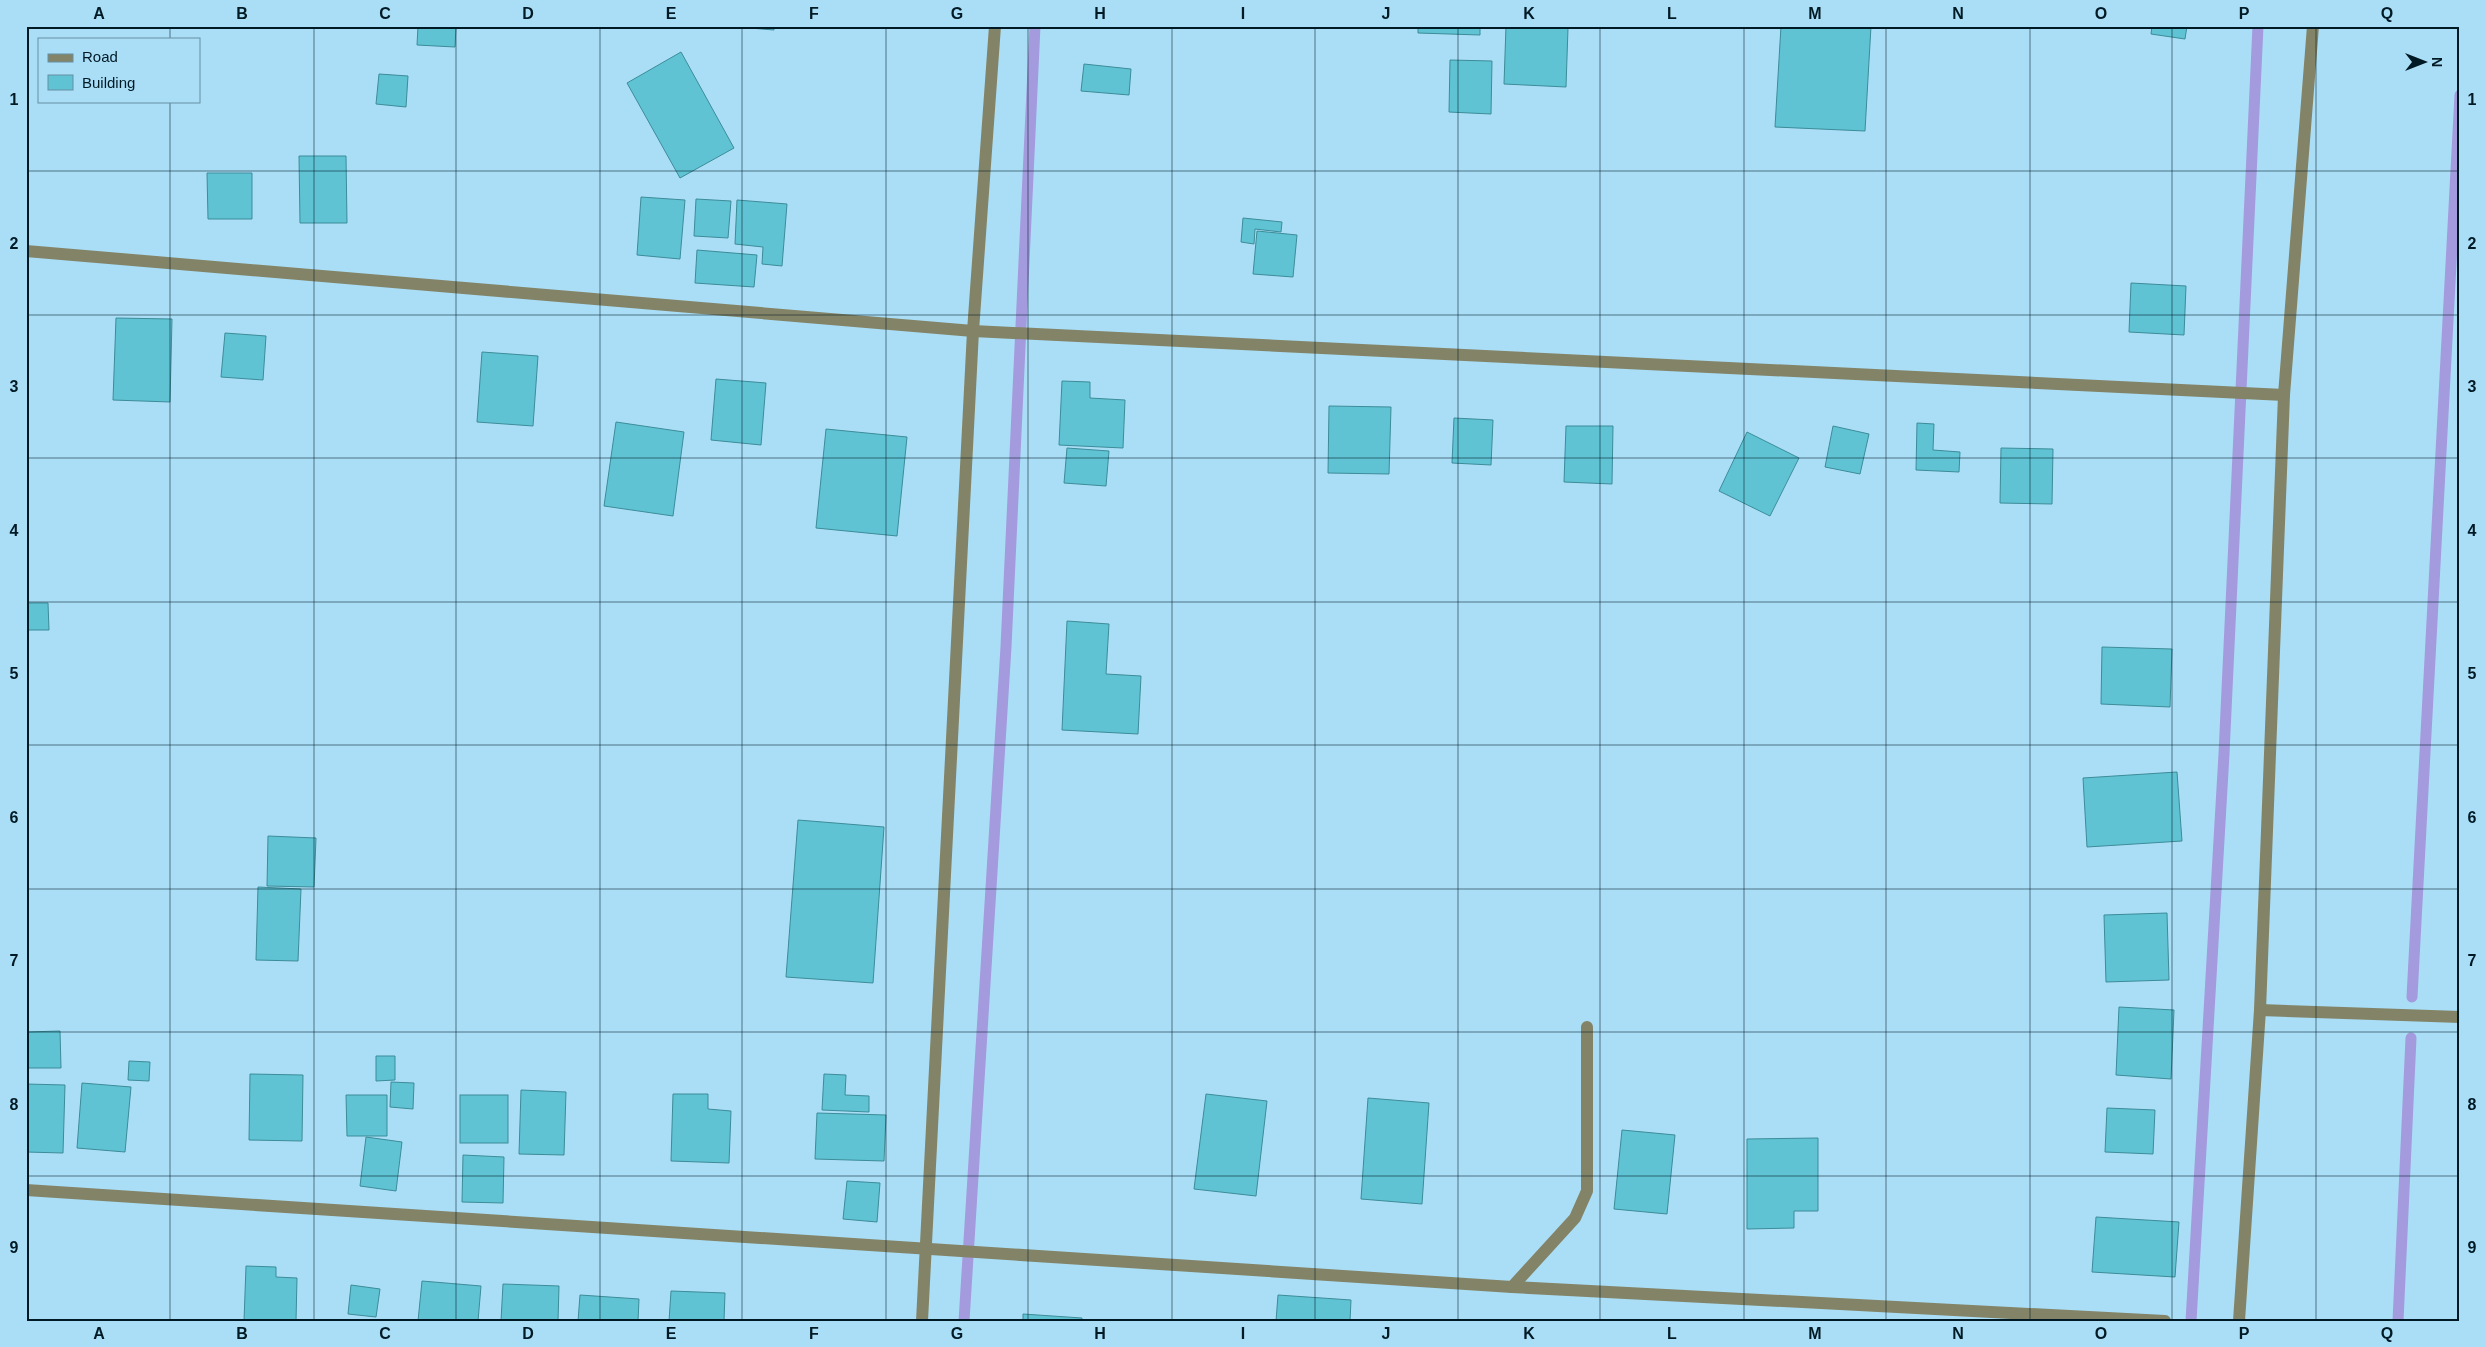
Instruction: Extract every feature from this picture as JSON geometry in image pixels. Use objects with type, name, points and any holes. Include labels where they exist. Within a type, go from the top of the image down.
[{"type":"street","points":[[922,1321],[973,331],[995,26]]},
{"type":"street","points":[[2239,1321],[2260,1010],[2282,395],[2313,26]]},
{"type":"street","points":[[26,251],[973,331],[2282,395]]},
{"type":"street","points":[[2260,1010],[2460,1017]]},
{"type":"street","points":[[1512,1288],[1575,1218],[1587,1191],[1587,1027]]},
{"type":"street","points":[[26,1190],[1512,1288],[2164,1321]]},
{"type":"building","points":[[418,26],[456,26],[455,47],[417,45]]},
{"type":"building","points":[[725,26],[774,26],[774,30]]},
{"type":"building","points":[[1418,26],[1480,26],[1480,35],[1418,33]]},
{"type":"building","points":[[1506,26],[1568,28],[1566,87],[1504,84]]},
{"type":"building","points":[[1781,26],[1871,26],[1865,131],[1775,127]]},
{"type":"building","points":[[2152,26],[2187,26],[2185,39],[2151,34]]},
{"type":"building","points":[[681,52],[734,148],[680,178],[627,83]]},
{"type":"building","points":[[1450,60],[1492,61],[1491,114],[1449,112]]},
{"type":"building","points":[[1084,64],[1131,69],[1129,95],[1081,91]]},
{"type":"building","points":[[379,74],[408,76],[406,107],[376,104]]},
{"type":"building","points":[[299,156],[346,156],[347,223],[300,223]]},
{"type":"building","points":[[207,173],[252,173],[252,219],[208,219]]},
{"type":"building","points":[[641,197],[685,200],[680,259],[637,255]]},
{"type":"building","points":[[696,199],[731,201],[728,238],[694,236]]},
{"type":"building","points":[[737,200],[787,204],[782,266],[762,264],[763,247],[735,244]]},
{"type":"building","points":[[1243,218],[1282,222],[1281,232],[1255,229],[1254,244],[1241,242]]},
{"type":"building","points":[[1257,231],[1297,235],[1293,277],[1253,274]]},
{"type":"building","points":[[697,250],[757,255],[754,287],[695,283]]},
{"type":"building","points":[[2131,283],[2186,286],[2184,335],[2129,332]]},
{"type":"building","points":[[116,318],[172,319],[170,402],[113,400]]},
{"type":"building","points":[[225,333],[266,336],[263,380],[221,377]]},
{"type":"building","points":[[482,352],[538,356],[533,426],[477,422]]},
{"type":"building","points":[[716,379],[766,383],[761,445],[711,440]]},
{"type":"building","points":[[1062,381],[1090,382],[1090,398],[1125,400],[1123,448],[1059,445]]},
{"type":"building","points":[[1329,406],[1391,407],[1389,474],[1328,473]]},
{"type":"building","points":[[1454,418],[1493,420],[1491,465],[1452,463]]},
{"type":"building","points":[[616,422],[684,432],[673,516],[604,506]]},
{"type":"building","points":[[1917,423],[1934,424],[1933,450],[1960,452],[1959,472],[1916,470]]},
{"type":"building","points":[[1566,426],[1613,426],[1612,484],[1564,482]]},
{"type":"building","points":[[1833,426],[1869,434],[1860,474],[1825,467]]},
{"type":"building","points":[[826,429],[907,437],[897,536],[816,528]]},
{"type":"building","points":[[1747,432],[1799,458],[1770,516],[1719,491]]},
{"type":"building","points":[[1067,448],[1109,451],[1106,486],[1064,483]]},
{"type":"building","points":[[2001,448],[2053,449],[2052,504],[2000,503]]},
{"type":"building","points":[[26,603],[48,603],[49,630],[26,630]]},
{"type":"building","points":[[1067,621],[1109,624],[1106,674],[1141,676],[1138,734],[1062,730]]},
{"type":"building","points":[[2102,647],[2172,649],[2170,707],[2101,704]]},
{"type":"building","points":[[2177,772],[2182,841],[2087,847],[2083,778]]},
{"type":"building","points":[[798,820],[884,827],[873,983],[786,977]]},
{"type":"building","points":[[268,836],[316,838],[314,887],[267,886]]},
{"type":"building","points":[[258,887],[301,889],[298,961],[256,960]]},
{"type":"building","points":[[2167,913],[2169,980],[2106,982],[2104,915]]},
{"type":"building","points":[[2119,1007],[2174,1010],[2171,1079],[2116,1075]]},
{"type":"building","points":[[60,1031],[61,1068],[26,1068],[26,1032]]},
{"type":"building","points":[[376,1056],[395,1056],[395,1080],[376,1081]]},
{"type":"building","points":[[129,1061],[150,1062],[149,1081],[128,1080]]},
{"type":"building","points":[[250,1074],[303,1075],[302,1141],[249,1140]]},
{"type":"building","points":[[824,1074],[846,1075],[845,1095],[869,1096],[869,1112],[822,1110]]},
{"type":"building","points":[[391,1082],[414,1083],[413,1109],[390,1107]]},
{"type":"building","points":[[82,1083],[131,1087],[125,1152],[77,1148]]},
{"type":"building","points":[[26,1084],[65,1085],[63,1153],[26,1152]]},
{"type":"building","points":[[521,1090],[566,1092],[564,1155],[519,1154]]},
{"type":"building","points":[[673,1094],[708,1094],[708,1109],[731,1111],[729,1163],[671,1161]]},
{"type":"building","points":[[1206,1094],[1267,1101],[1256,1196],[1194,1189]]},
{"type":"building","points":[[346,1095],[387,1095],[387,1136],[347,1136]]},
{"type":"building","points":[[460,1095],[508,1095],[508,1143],[460,1143]]},
{"type":"building","points":[[1368,1098],[1429,1103],[1422,1204],[1361,1199]]},
{"type":"building","points":[[2107,1108],[2155,1110],[2153,1154],[2105,1152]]},
{"type":"building","points":[[817,1113],[886,1115],[884,1161],[815,1159]]},
{"type":"building","points":[[1622,1130],[1675,1135],[1667,1214],[1614,1209]]},
{"type":"building","points":[[366,1137],[402,1142],[396,1191],[360,1186]]},
{"type":"building","points":[[1818,1138],[1818,1211],[1794,1211],[1794,1228],[1747,1229],[1747,1139]]},
{"type":"building","points":[[463,1155],[504,1157],[503,1203],[462,1202]]},
{"type":"building","points":[[847,1181],[880,1183],[877,1222],[843,1219]]},
{"type":"building","points":[[2096,1217],[2179,1222],[2175,1277],[2092,1272]]},
{"type":"building","points":[[246,1266],[276,1267],[276,1277],[297,1278],[296,1321],[244,1321]]},
{"type":"building","points":[[422,1281],[481,1286],[478,1321],[418,1321]]},
{"type":"building","points":[[503,1284],[559,1286],[558,1321],[501,1321]]},
{"type":"building","points":[[351,1285],[380,1289],[376,1317],[348,1314]]},
{"type":"building","points":[[671,1291],[725,1293],[724,1321],[669,1321]]},
{"type":"building","points":[[580,1295],[639,1299],[638,1321],[578,1321]]},
{"type":"building","points":[[1278,1295],[1351,1300],[1350,1321],[1276,1321]]},
{"type":"building","points":[[1023,1314],[1082,1318],[1082,1321],[1023,1321]]},
{"type":"waterway","points":[[964,1321],[1006,647],[1035,26]]},
{"type":"waterway","points":[[2191,1321],[2224,754],[2258,26]]},
{"type":"waterway","points":[[2412,997],[2460,95]]},
{"type":"waterway","points":[[2398,1321],[2411,1038]]}]
